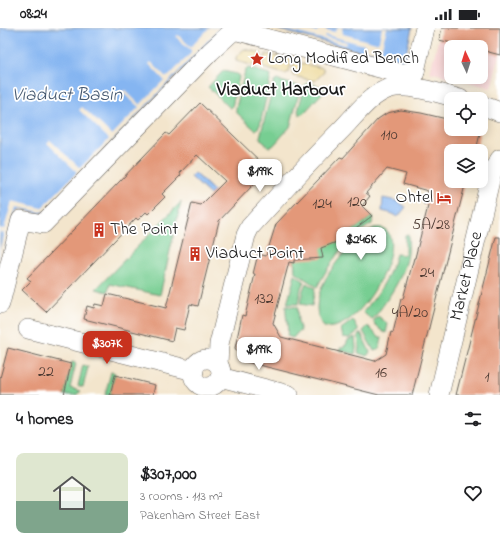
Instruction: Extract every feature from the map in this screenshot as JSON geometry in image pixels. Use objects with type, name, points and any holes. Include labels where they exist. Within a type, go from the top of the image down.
[{"type":"street","points":[[413,80],[425,28]]},
{"type":"street","points":[[0,304],[21,220],[43,224],[210,52],[234,30],[401,73],[413,80],[444,93]]},
{"type":"street","points":[[211,381],[246,235],[250,228],[293,179],[370,101],[388,89],[398,87],[413,80]]},
{"type":"street","points":[[488,108],[500,113]]},
{"type":"street","name":"Market Place","points":[[439,395],[492,172],[500,159]]},
{"type":"street","points":[[28,330],[194,370]]},
{"type":"street","points":[[211,381],[211,360],[202,360],[198,363],[194,370],[195,379],[200,385],[211,381],[289,395]]},
{"type":"shaded area","points":[[437,28],[500,28],[500,54],[491,88],[476,84],[488,84],[488,40],[444,40],[444,76],[430,72],[441,29]]},
{"type":"green space","points":[[248,68],[269,74],[271,76],[260,125],[256,130],[236,112],[245,71]]},
{"type":"green space","points":[[223,71],[237,74],[239,77],[232,107],[230,108],[208,87]]},
{"type":"green space","points":[[277,80],[298,86],[300,89],[290,127],[273,146],[269,147],[261,140],[260,137],[274,82]]},
{"type":"green space","points":[[308,83],[322,87],[325,90],[304,113],[300,115],[298,111],[305,85]]},
{"type":"green space","points":[[181,202],[160,295],[110,284],[108,292],[96,289]]},
{"type":"green space","points":[[373,216],[372,224],[346,243],[333,260],[317,287],[295,272],[294,253],[350,237],[349,233]]},
{"type":"green space","points":[[374,228],[386,230],[391,241],[389,258],[381,278],[370,297],[356,314],[340,325],[324,327],[318,315],[318,301],[322,287],[340,258],[363,235]]},
{"type":"green space","points":[[408,234],[408,253],[403,270],[389,297],[372,320],[363,312],[383,285],[396,254],[405,255],[405,235]]},
{"type":"green space","points":[[295,275],[304,281],[298,304],[287,304]]},
{"type":"green space","points":[[306,283],[315,288],[312,306],[300,304]]},
{"type":"green space","points":[[286,306],[297,307],[298,322],[301,331],[298,332],[293,338],[287,336],[288,328]]},
{"type":"green space","points":[[378,316],[388,324],[386,333],[373,322]]},
{"type":"green space","points":[[353,320],[359,331],[349,338],[343,337],[341,329]]},
{"type":"green space","points":[[368,326],[379,337],[382,337],[380,348],[374,351],[363,331]]},
{"type":"green space","points":[[361,333],[370,352],[367,356],[358,353],[358,335]]},
{"type":"green space","points":[[355,337],[355,354],[339,350],[346,345],[348,340]]},
{"type":"green space","points":[[72,362],[76,363],[70,388],[81,391],[76,395],[64,395]]},
{"type":"green space","points":[[83,365],[88,367],[83,387],[78,386]]},
{"type":"green space","points":[[111,372],[115,373],[115,375],[110,395],[105,395]]},
{"type":"sand","points":[[244,49],[261,53],[258,66],[236,61],[236,57]]},
{"type":"sand","points":[[266,54],[290,59],[291,63],[289,72],[285,74],[263,68],[262,66]]},
{"type":"sand","points":[[296,62],[323,68],[324,72],[315,81],[293,76],[292,73],[294,63]]},
{"type":"water","name":"Viaduct Basin","points":[[0,28],[223,28],[42,214],[20,209],[16,212],[0,276]]},
{"type":"water","points":[[272,28],[412,28],[404,63]]},
{"type":"water","points":[[195,173],[214,191],[210,195],[191,177]]},
{"type":"water","points":[[383,198],[397,201],[406,207],[398,217],[382,211]]},
{"type":"pier","points":[[209,28],[220,28],[45,211],[41,212],[16,207],[0,269],[0,249],[4,233],[0,232],[0,228],[4,229],[12,201],[42,208],[77,172],[47,143],[50,140],[80,168],[109,139],[79,110],[82,107],[112,135],[139,107],[122,92],[125,90],[140,105],[164,80],[149,64],[151,62],[166,77],[169,76],[191,53],[191,50],[176,37],[178,35],[191,47]]},
{"type":"pier","points":[[278,28],[297,28],[316,32],[320,28],[325,28],[326,30],[335,32],[338,28],[342,28],[343,34],[376,43],[379,41],[382,28],[387,28],[380,54],[365,50],[365,45],[326,35],[325,37],[347,42],[346,45]]},
{"type":"building","points":[[442,28],[500,28],[500,55],[488,52],[488,40],[439,40]]},
{"type":"building","points":[[200,103],[268,169],[219,221],[198,306],[190,304],[184,330],[175,328],[172,341],[84,319],[87,306],[94,308],[95,304],[104,306],[107,294],[166,308],[192,203],[201,205],[225,181],[197,155],[180,173],[181,175],[162,194],[165,197],[148,214],[146,212],[138,220],[136,218],[46,312],[22,290],[31,281],[27,278],[166,133],[169,135]]},
{"type":"building","points":[[401,110],[421,113],[444,118],[444,136],[479,136],[478,144],[444,144],[444,188],[464,188],[412,395],[379,395],[243,361],[235,348],[242,315],[245,316],[258,254],[266,256],[276,224],[340,157],[343,158],[378,119],[387,113]],"holes":[[[387,169],[406,174],[403,184],[428,191],[424,205],[428,206],[415,258],[403,299],[401,299],[393,333],[391,332],[386,354],[375,361],[281,337],[273,323],[289,262],[294,263],[294,260],[323,258],[321,248],[350,237],[349,233],[372,216],[362,206],[370,196],[366,193]]]},
{"type":"building","points":[[496,237],[500,237],[500,395],[456,395]]},
{"type":"building","points":[[8,348],[71,364],[64,395],[0,395],[0,378]]},
{"type":"building","points":[[115,375],[155,385],[153,395],[110,395]]},
{"type":"place","name":"Long Modified Bench","points":[[257,59]]},
{"type":"place","name":"Ohtel","points":[[444,198]]},
{"type":"place","name":"The Point","points":[[99,230]]},
{"type":"place","name":"Viaduct Point","points":[[195,254]]},
{"type":"district","name":"Viaduct Harbour","points":[[281,90]]}]
